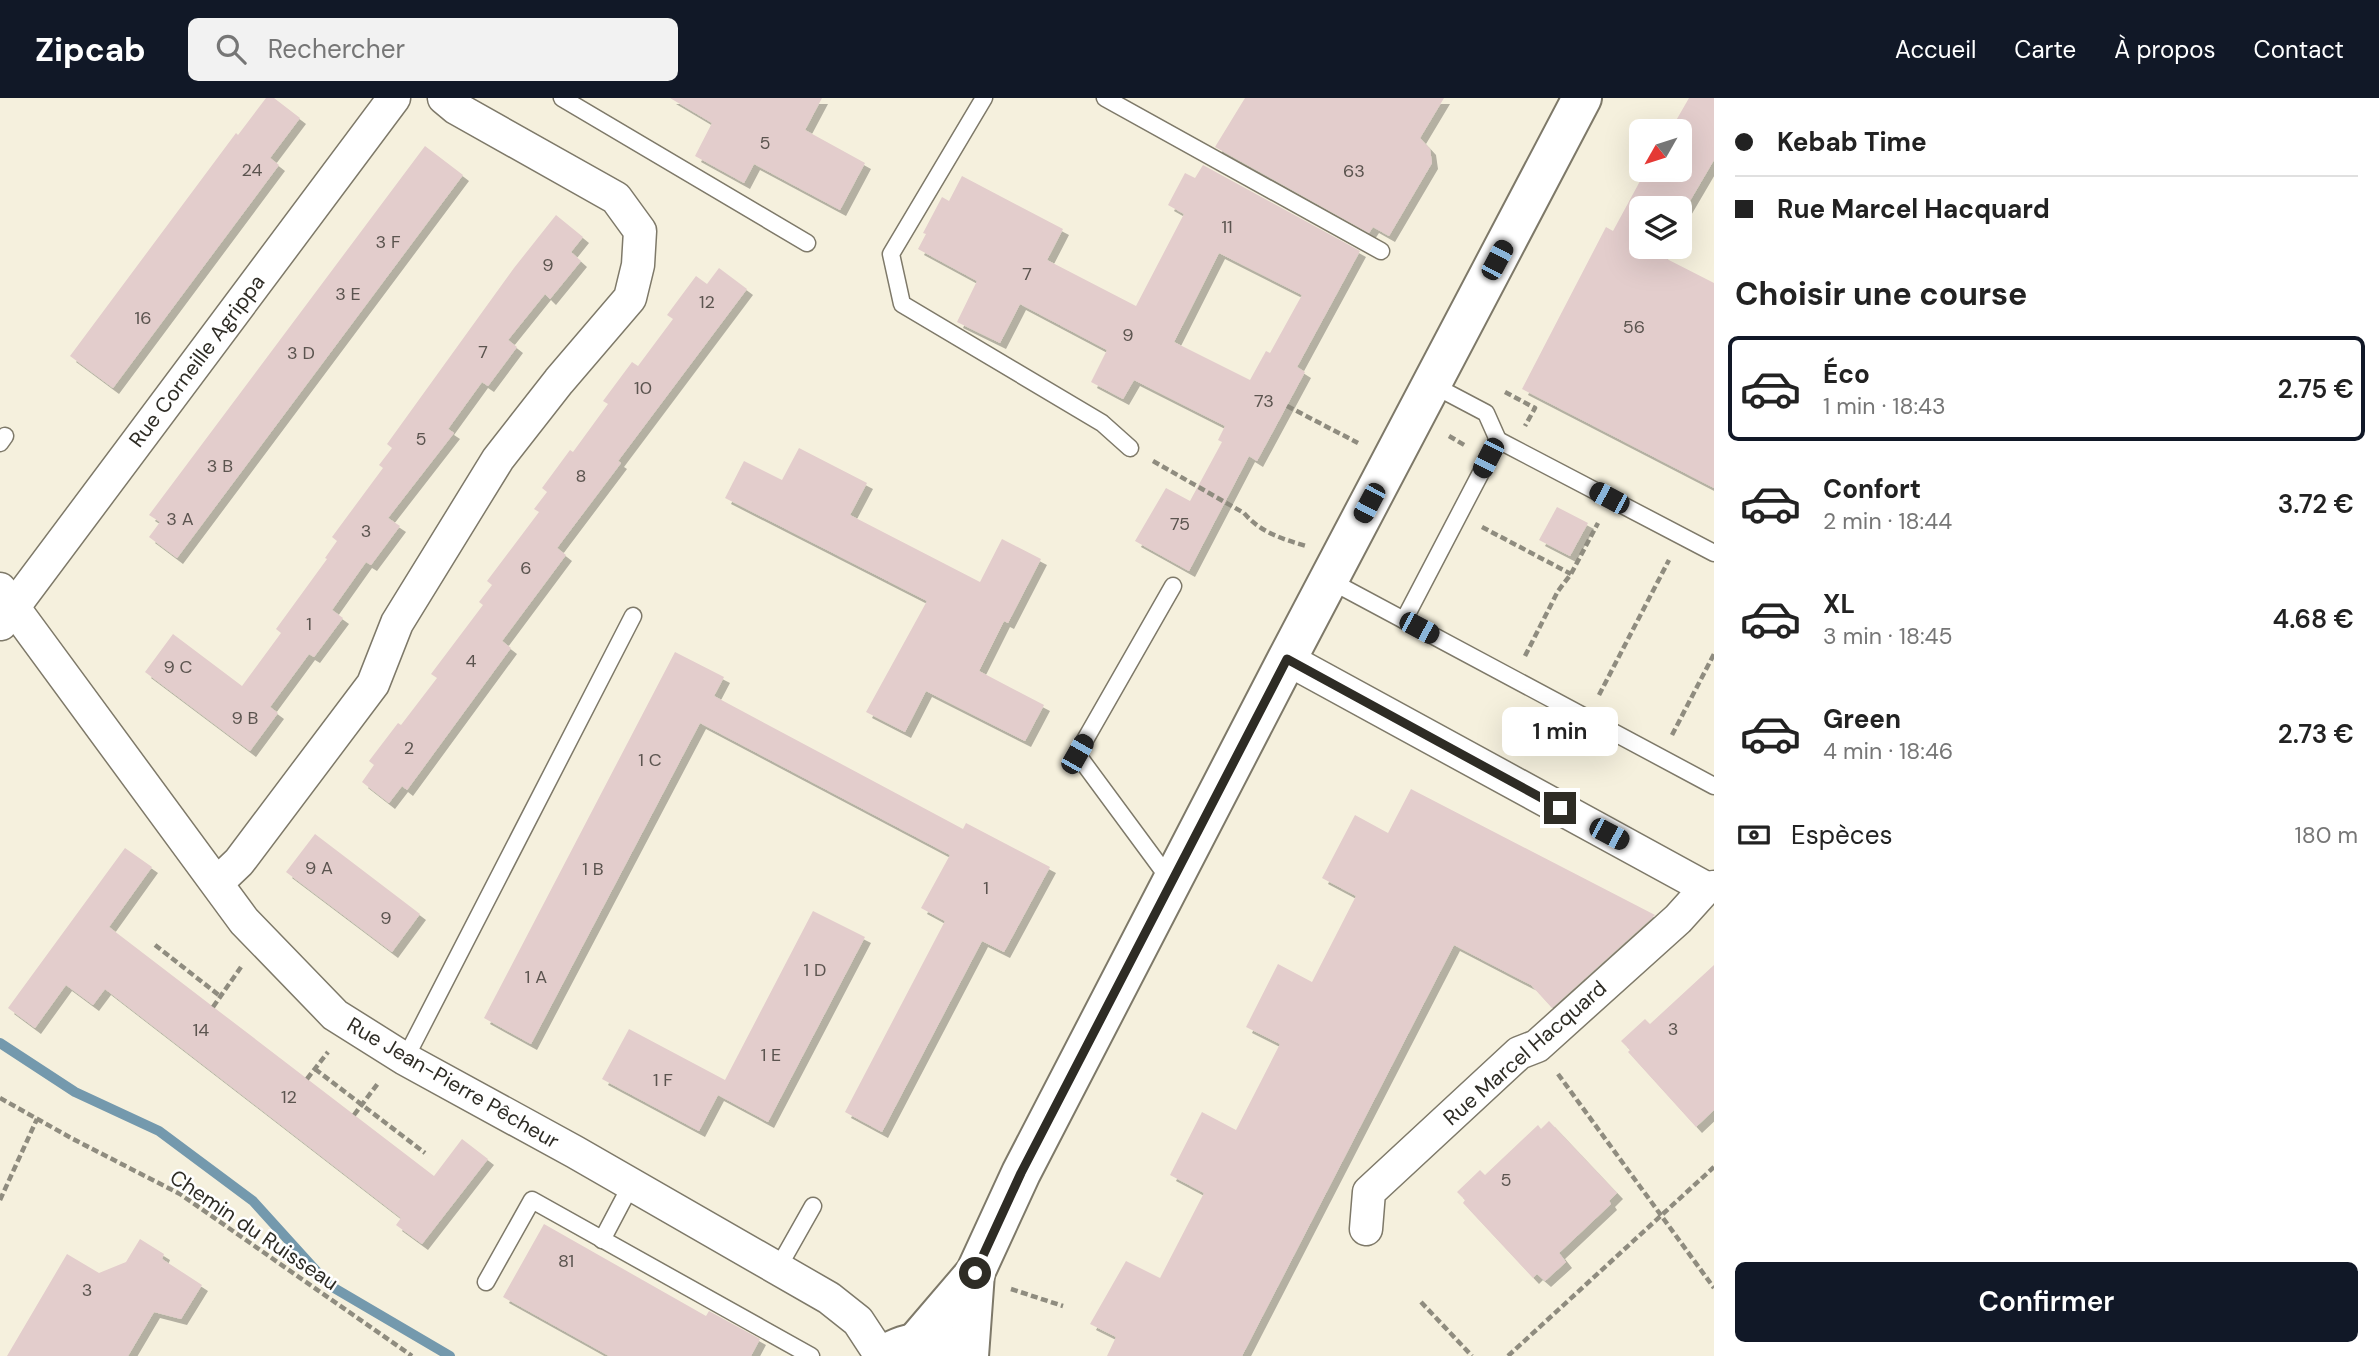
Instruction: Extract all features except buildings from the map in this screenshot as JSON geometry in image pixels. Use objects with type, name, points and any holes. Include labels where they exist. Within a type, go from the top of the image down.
[{"type":"main road","points":[[969,1356],[975,1273],[1021,1173],[1582,98]]},
{"type":"main road","points":[[893,1351],[975,1273]]},
{"type":"main road","points":[[893,1351],[936,1342],[963,1356]]},
{"type":"street","name":"Rue Corneille Agrippa","points":[[3,607],[394,98]]},
{"type":"street","points":[[217,883],[239,862],[373,684],[397,623],[498,459],[629,298],[638,265],[640,230],[615,198],[456,108],[444,98]]},
{"type":"street","name":"Rue Jean-Pierre Pêcheur","points":[[3,607],[244,921],[335,1015],[394,1068],[631,1185],[778,1268],[829,1298],[893,1351]]},
{"type":"street","name":"Rue Marcel Hacquard","points":[[1287,659],[1710,887],[1537,1046],[1519,1053],[1370,1192],[1366,1229]]},
{"type":"lane","points":[[562,98],[807,243]]},
{"type":"lane","points":[[984,98],[891,254],[902,304],[1101,423],[1130,447]]},
{"type":"lane","points":[[1105,98],[1381,251]]},
{"type":"lane","points":[[1431,384],[1486,413],[1498,440],[1714,553]]},
{"type":"lane","points":[[1404,620],[1498,440]]},
{"type":"lane","points":[[1333,571],[1404,620],[1714,786]]},
{"type":"lane","points":[[1172,586],[1077,754],[1172,882]]},
{"type":"lane","points":[[394,1068],[633,616]]},
{"type":"lane","points":[[602,1240],[631,1185]]},
{"type":"lane","points":[[486,1282],[532,1200],[811,1356]]},
{"type":"lane","points":[[778,1268],[813,1206]]},
{"type":"path","points":[[1287,406],[1353,440]]},
{"type":"path","points":[[1130,447],[1245,511],[1253,524],[1279,538],[1308,546],[1333,571]]},
{"type":"path","points":[[1513,679],[1558,591],[1571,574],[1601,517]]},
{"type":"path","points":[[1474,523],[1571,574]]},
{"type":"path","points":[[1587,718],[1681,536]]},
{"type":"path","points":[[1661,757],[1714,654]]},
{"type":"path","points":[[155,945],[220,996]]},
{"type":"path","points":[[213,1007],[247,961]]},
{"type":"path","points":[[307,1079],[332,1046]]},
{"type":"path","points":[[1537,1046],[1714,1288]]},
{"type":"path","points":[[354,1115],[394,1068]]},
{"type":"path","points":[[315,1069],[425,1153]]},
{"type":"path","name":"Chemin du Ruisseau","points":[[0,1098],[180,1194],[412,1356]]},
{"type":"path","points":[[0,1200],[37,1119]]},
{"type":"path","points":[[1508,1356],[1714,1167]]},
{"type":"path","points":[[975,1273],[1023,1295],[1063,1306]]},
{"type":"path","points":[[1421,1302],[1472,1356]]},
{"type":"waterway","points":[[0,1043],[75,1092],[159,1131],[253,1201],[329,1285],[450,1356]]},
{"type":"route","points":[[975,1273],[1021,1173],[1287,659],[1560,808]]}]
